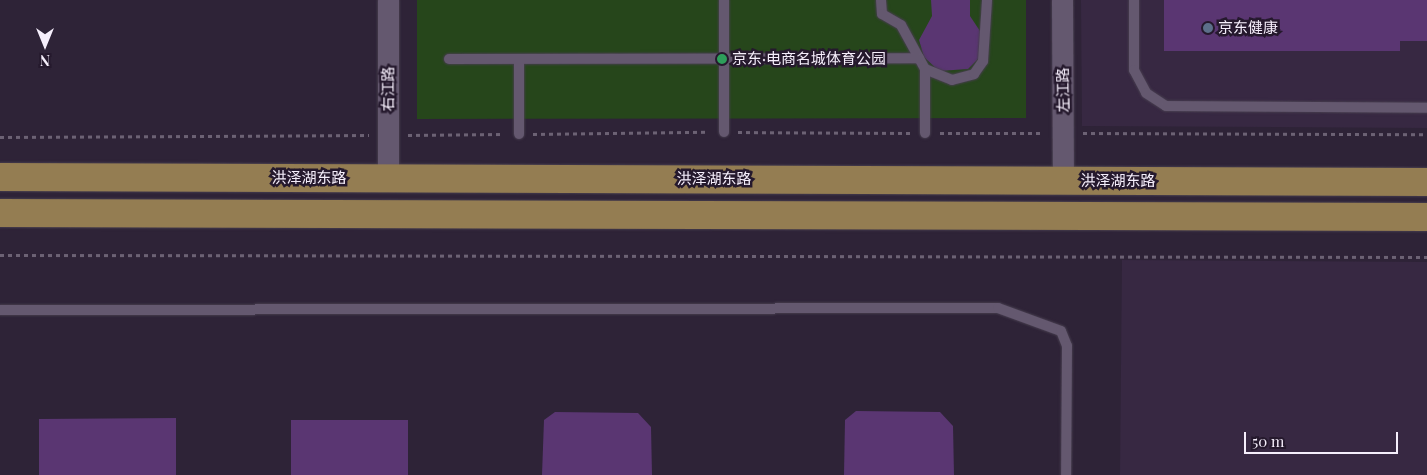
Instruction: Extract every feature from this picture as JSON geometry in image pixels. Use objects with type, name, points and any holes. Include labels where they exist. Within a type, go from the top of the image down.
[{"type":"main road","name":"洪泽湖东路","points":[[0,177],[1427,182]]},
{"type":"main road","points":[[0,213],[1427,216]]},
{"type":"street","name":"右江路","points":[[388,0],[388,178]]},
{"type":"street","name":"左江路","points":[[1062,0],[1063,181]]},
{"type":"lane","points":[[724,0],[724,132]]},
{"type":"lane","points":[[881,0],[882,14],[901,25],[926,69],[926,133]]},
{"type":"lane","points":[[926,69],[952,80],[979,68],[987,46],[987,0]]},
{"type":"lane","points":[[1134,0],[1134,70],[1146,93],[1166,106],[1427,108]]},
{"type":"lane","points":[[519,58],[519,134]]},
{"type":"lane","points":[[448,59],[919,58]]},
{"type":"lane","points":[[0,310],[998,308],[1061,331],[1067,346],[1066,475]]},
{"type":"path","points":[[0,255],[1427,256]]},
{"type":"shaded area","points":[[1081,0],[1427,0],[1427,128],[1082,126]]},
{"type":"shaded area","points":[[1122,260],[1427,262],[1427,475],[1120,475]]},
{"type":"green space","name":"京东·电商名城体育公园","points":[[417,0],[1026,0],[1026,118],[417,119]]},
{"type":"building","points":[[931,0],[970,0],[970,16],[982,34],[979,58],[968,69],[939,71],[924,57],[919,40],[932,16]]},
{"type":"building","points":[[1164,0],[1427,0],[1427,41],[1400,41],[1400,51],[1164,51]]},
{"type":"building","points":[[856,411],[940,412],[953,426],[954,475],[844,475],[845,420]]},
{"type":"building","points":[[555,412],[638,413],[651,427],[652,475],[542,475],[544,420]]},
{"type":"building","points":[[176,418],[176,475],[39,475],[39,419]]},
{"type":"building","points":[[291,420],[408,420],[408,475],[291,475]]},
{"type":"place","name":"京东健康","points":[[1208,28]]},
{"type":"place","name":"京东·电商名城体育公园","points":[[722,59]]}]
